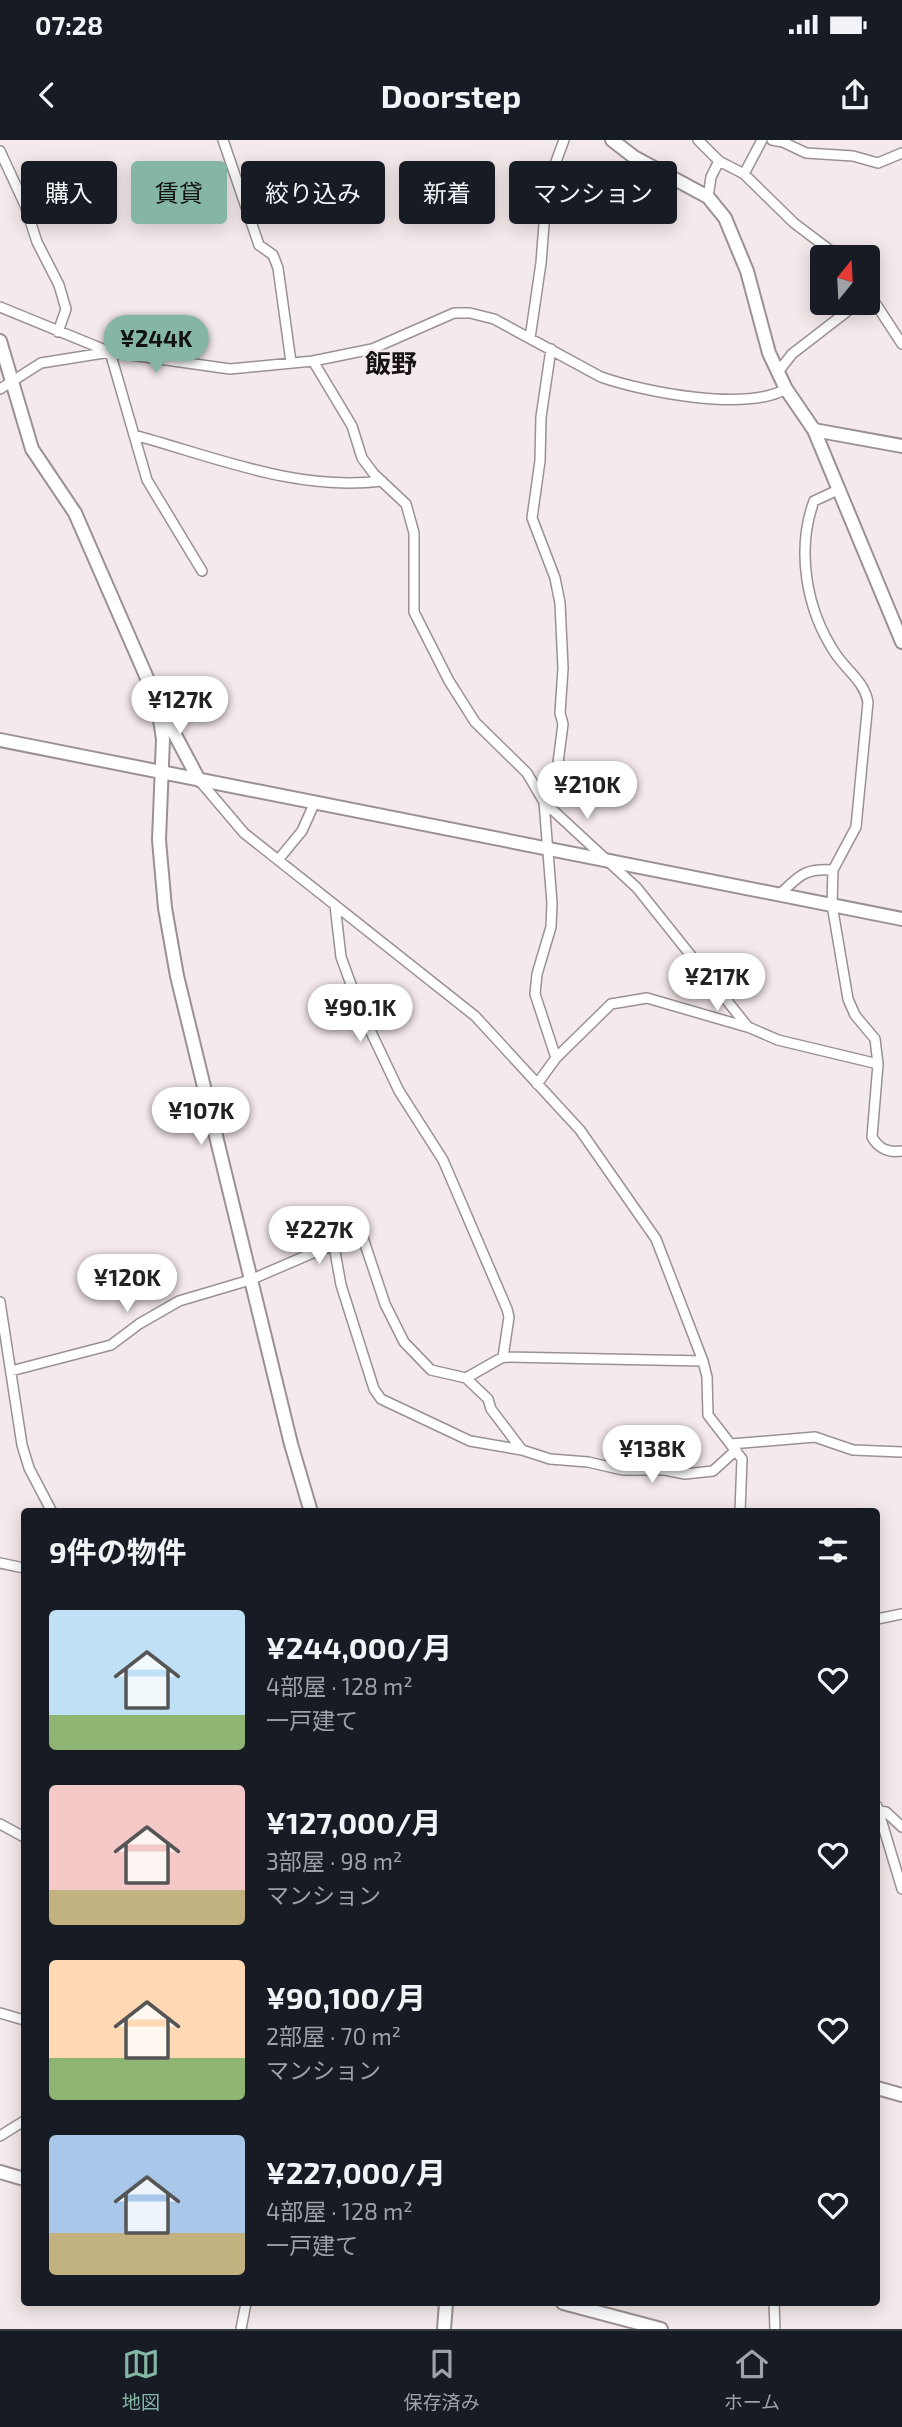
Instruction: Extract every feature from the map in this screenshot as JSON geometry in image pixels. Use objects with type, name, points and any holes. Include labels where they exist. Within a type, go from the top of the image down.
[{"type":"street","points":[[223,140],[259,245],[273,255],[278,268],[291,362]]},
{"type":"street","points":[[530,338],[541,263],[547,186],[564,140]]},
{"type":"street","points":[[612,140],[634,156],[708,197],[725,218],[742,259],[769,353],[786,389],[814,430],[902,642]]},
{"type":"street","points":[[698,140],[719,161],[744,174],[794,223],[823,245]]},
{"type":"street","points":[[744,174],[762,140]]},
{"type":"street","points":[[772,140],[790,142],[806,153],[853,156],[878,163],[902,153]]},
{"type":"street","points":[[0,151],[25,205],[37,242],[60,285],[66,309],[58,332]]},
{"type":"street","points":[[708,197],[711,177],[719,161]]},
{"type":"street","points":[[0,307],[110,352],[230,369],[313,361],[372,349],[454,313],[482,314],[601,377],[687,397],[767,397],[786,389]]},
{"type":"street","points":[[880,311],[902,344]]},
{"type":"street","points":[[778,372],[792,354],[842,315]]},
{"type":"street","points":[[0,341],[32,449],[75,513],[156,701],[199,780],[244,833],[475,1016],[580,1130],[656,1239],[703,1361],[707,1377],[708,1415],[742,1459],[740,1508]]},
{"type":"street","points":[[551,349],[541,417],[540,461],[532,517],[555,579],[560,603],[563,668],[560,713],[563,724],[556,778],[544,802],[551,927],[537,974],[535,994],[556,1058]]},
{"type":"street","points":[[0,389],[41,363],[110,352]]},
{"type":"street","points":[[110,352],[154,496],[202,571]]},
{"type":"street","points":[[313,361],[352,426],[362,458],[406,504],[414,534],[414,612],[475,722],[527,773],[544,802],[611,863],[677,935],[693,962],[748,1027]]},
{"type":"street","points":[[814,430],[902,446]]},
{"type":"street","points":[[134,435],[298,481],[354,484],[382,481]]},
{"type":"street","points":[[840,489],[814,500],[805,539],[806,576],[817,616],[836,655],[865,688],[868,702],[856,827],[833,870],[832,905],[848,999],[855,1015],[876,1039],[878,1064],[872,1137],[878,1146],[891,1152],[902,1151]]},
{"type":"street","points":[[156,701],[163,739],[159,840],[165,908],[177,976],[250,1280],[309,1508]]},
{"type":"street","points":[[0,740],[548,851],[902,919]]},
{"type":"street","points":[[278,860],[302,831],[314,804]]},
{"type":"street","points":[[779,895],[803,873],[813,868],[833,870]]},
{"type":"street","points":[[335,905],[341,957],[360,1009],[399,1091],[443,1160],[507,1309],[509,1317],[503,1357]]},
{"type":"street","points":[[537,1084],[556,1058],[611,1004],[647,998],[748,1027],[778,1040],[878,1064]]},
{"type":"street","points":[[11,1371],[111,1345],[139,1324],[179,1301],[250,1280],[334,1246],[363,1238],[385,1304],[404,1342],[431,1370],[466,1378],[488,1399],[491,1409],[522,1450]]},
{"type":"street","points":[[334,1246],[341,1285],[374,1389],[381,1399],[470,1441],[522,1450],[550,1459],[588,1462],[623,1470],[665,1469],[685,1474],[713,1471],[733,1447],[815,1437],[853,1450],[902,1452]]},
{"type":"street","points":[[0,1302],[29,1468],[50,1508]]},
{"type":"street","points":[[466,1378],[503,1357],[703,1361]]},
{"type":"street","points":[[0,1563],[21,1567]]},
{"type":"street","points":[[880,1618],[902,1614]]},
{"type":"street","points":[[880,1810],[902,1827]]},
{"type":"street","points":[[880,1815],[902,1889]]},
{"type":"street","points":[[0,1824],[21,1834]]},
{"type":"street","points":[[0,2013],[21,2019]]},
{"type":"street","points":[[880,2089],[902,2095]]},
{"type":"street","points":[[0,2136],[21,2123]]},
{"type":"street","points":[[0,2172],[21,2178]]},
{"type":"street","points":[[241,2329],[245,2306]]},
{"type":"street","points":[[444,2329],[446,2306]]},
{"type":"street","points":[[574,2306],[662,2329]]},
{"type":"street","points":[[774,2306],[775,2329]]},
{"type":"district","name":"飯野","points":[[391,364]]}]
